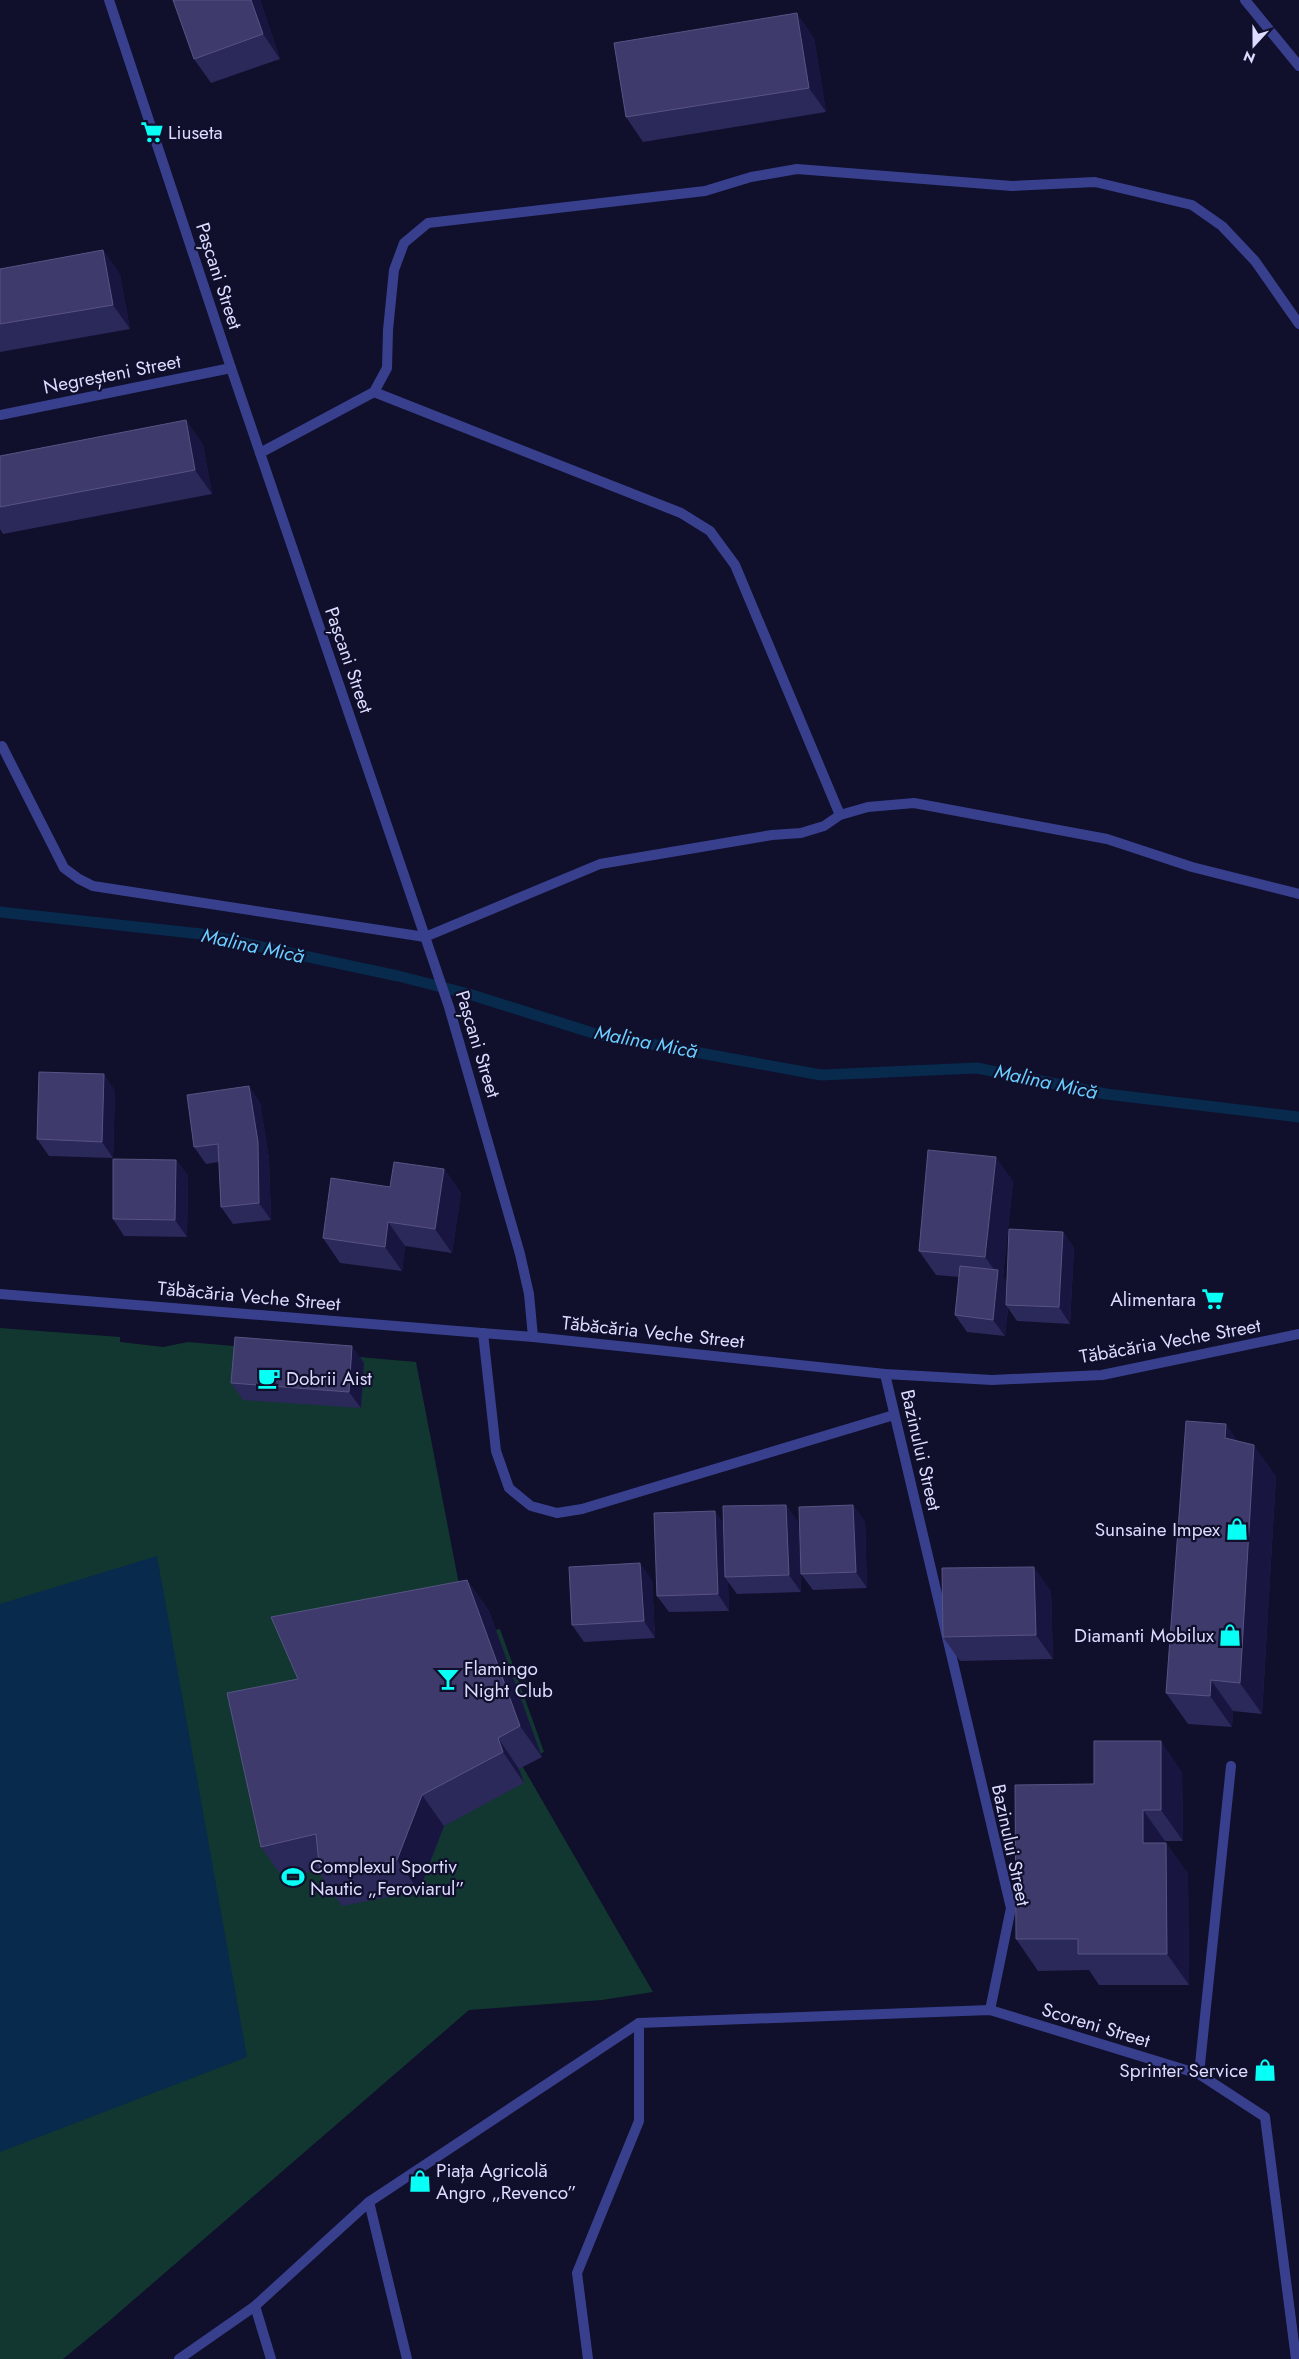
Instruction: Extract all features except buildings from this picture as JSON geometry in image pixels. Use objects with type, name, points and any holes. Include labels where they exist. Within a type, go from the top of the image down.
[{"type":"street","name":"Pașcani Street","points":[[109,0],[231,368],[449,1007],[520,1254],[529,1294],[533,1337]]},
{"type":"street","points":[[1245,0],[1299,66]]},
{"type":"street","points":[[260,453],[374,392],[388,368],[388,330],[394,270],[404,243],[428,223],[705,191],[751,177],[798,169],[1012,186],[1095,182],[1192,205],[1222,226],[1255,260],[1299,324]]},
{"type":"street","name":"Negreșteni Street","points":[[0,415],[231,368]]},
{"type":"street","points":[[374,392],[681,513],[710,531],[734,565],[840,815]]},
{"type":"street","points":[[2,746],[64,868],[79,880],[93,886],[425,937],[600,864],[772,835],[801,833],[824,826],[840,815],[868,807],[914,803],[1107,839],[1192,868],[1299,894]]},
{"type":"street","name":"Tăbăcăria Veche Street","points":[[0,1294],[533,1337],[885,1374],[992,1380],[1102,1375],[1299,1334]]},
{"type":"street","points":[[483,1333],[496,1451],[509,1488],[531,1506],[557,1513],[582,1509],[894,1414]]},
{"type":"street","name":"Bazinului Street","points":[[885,1374],[1011,1908],[990,2010]]},
{"type":"street","points":[[1199,2074],[1231,1766]]},
{"type":"street","points":[[179,2359],[255,2306],[370,2202],[639,2023],[990,2010]]},
{"type":"street","name":"Scoreni Street","points":[[990,2010],[1199,2074],[1265,2118],[1296,2359]]},
{"type":"street","points":[[588,2359],[577,2273],[638,2121],[639,2023]]},
{"type":"street","points":[[370,2202],[407,2359]]},
{"type":"street","points":[[255,2306],[271,2359]]},
{"type":"green space","name":"Complexul Sportiv Nautic „Feroviarul”","points":[[0,1328],[120,1337],[120,1342],[163,1347],[188,1342],[416,1362],[469,1636],[500,1629],[544,1752],[520,1762],[653,1992],[602,2000],[469,2010],[63,2359],[0,2359]]},
{"type":"water","points":[[157,1556],[247,2057],[0,2152],[0,1604]]},
{"type":"waterway","name":"Malina Mică","points":[[0,912],[201,934],[398,976],[469,994],[596,1034],[821,1075],[977,1068],[1106,1094],[1299,1117]]},
{"type":"place","name":"Liuseta","points":[[152,132]]},
{"type":"place","name":"Alimentara","points":[[1213,1299]]},
{"type":"place","name":"Dobrii Aist","points":[[269,1378]]},
{"type":"place","name":"Sunsaine Impex","points":[[1237,1529]]},
{"type":"place","name":"Diamanti Mobilux","points":[[1230,1635]]},
{"type":"place","name":"Flamingo Night Club","points":[[448,1679]]},
{"type":"place","name":"Complexul Sportiv Nautic „Feroviarul”","points":[[293,1877]]},
{"type":"place","name":"Sprinter Service","points":[[1265,2070]]},
{"type":"place","name":"Piața Agricolă Angro „Revenco”","points":[[420,2181]]}]
